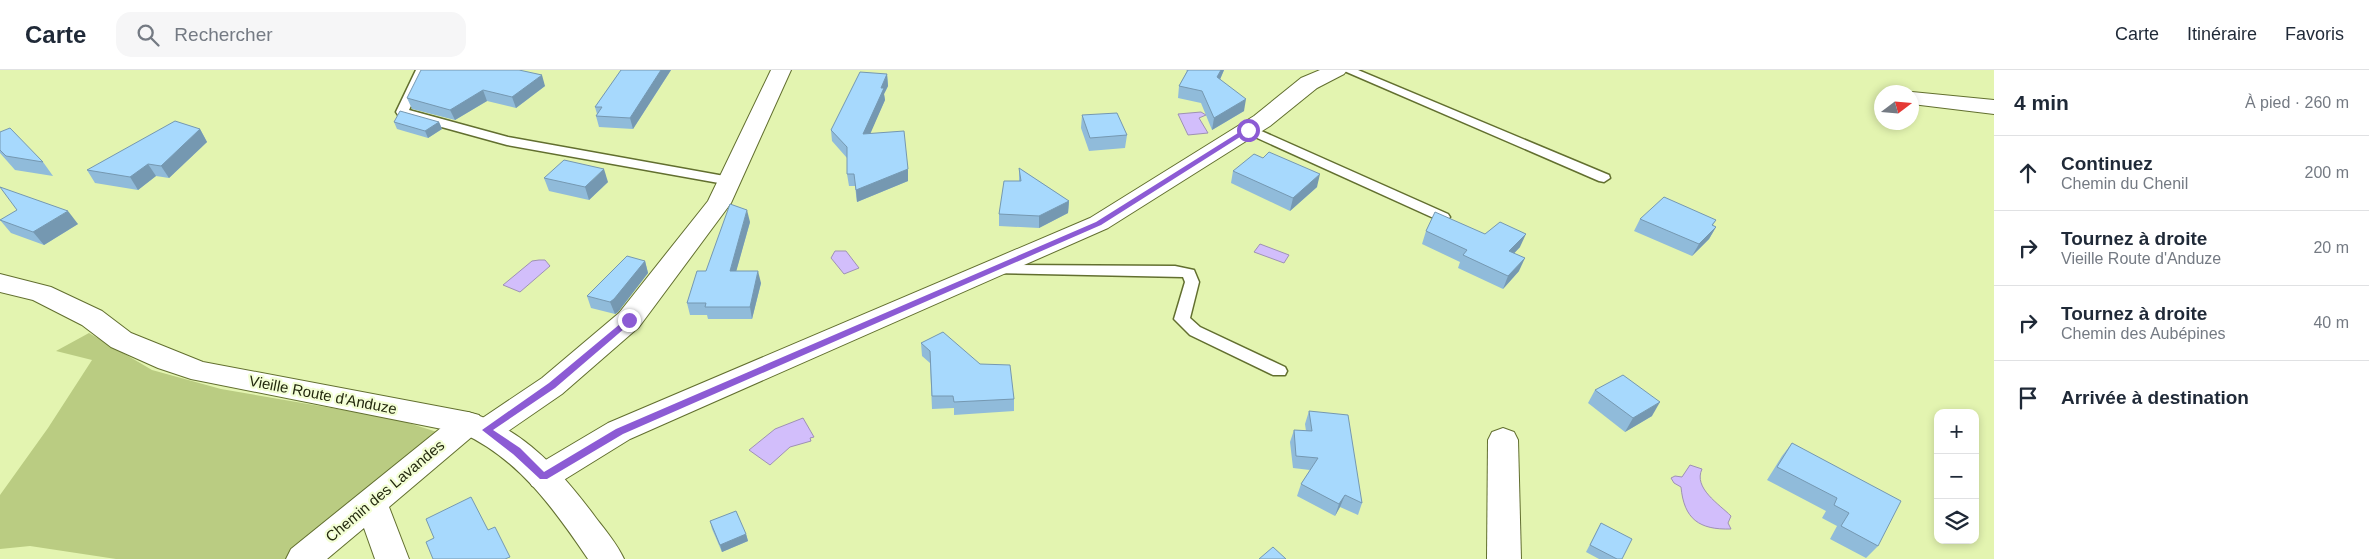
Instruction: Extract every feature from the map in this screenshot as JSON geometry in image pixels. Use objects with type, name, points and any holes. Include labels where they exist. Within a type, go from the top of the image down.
[{"type":"street","name":"Chemin des Lavandes","points":[[303,559],[371,503],[477,426],[552,386],[629,320],[719,203],[781,70]]},
{"type":"street","points":[[543,477],[619,431],[1099,223],[1248,130],[1308,83],[1337,70]]},
{"type":"street","points":[[1919,99],[1994,107]]},
{"type":"street","name":"Vieille Route d'Anduze","points":[[0,282],[41,293],[92,318],[121,340],[168,361],[201,372],[477,426],[516,451],[543,477],[607,559]]},
{"type":"street","points":[[1503,440],[1504,559]]},
{"type":"street","points":[[371,503],[392,559]]},
{"type":"lane","points":[[422,70],[402,112],[507,141],[730,181]]},
{"type":"lane","points":[[1348,70],[1604,178]]},
{"type":"lane","points":[[1248,130],[1443,217]]},
{"type":"lane","points":[[994,270],[1175,271],[1189,273],[1192,282],[1182,319],[1195,331],[1279,371]]},
{"type":"green space","points":[[89,333],[152,370],[221,389],[396,419],[437,432],[290,559],[116,559],[30,546],[0,549],[0,495],[48,428],[92,360],[56,351]]},
{"type":"shaded area","points":[[1201,112],[1206,115],[1199,118],[1208,133],[1188,135],[1178,114]]},
{"type":"shaded area","points":[[1260,244],[1289,255],[1284,263],[1254,252]]},
{"type":"shaded area","points":[[835,251],[846,251],[859,268],[844,274],[831,258]]},
{"type":"shaded area","points":[[545,260],[550,266],[520,292],[503,285],[532,261]]},
{"type":"shaded area","points":[[803,418],[814,437],[810,438],[811,441],[790,447],[770,465],[749,450],[775,429]]},
{"type":"shaded area","points":[[1690,465],[1702,469],[1701,483],[1714,501],[1731,516],[1728,523],[1731,529],[1720,529],[1702,525],[1690,515],[1681,487],[1674,483],[1671,478],[1675,476],[1682,477]]},
{"type":"building","points":[[421,70],[519,70],[542,75],[512,97],[483,90],[450,110],[407,98]]},
{"type":"building","points":[[621,70],[661,70],[630,118],[596,116],[602,107],[595,107]]},
{"type":"building","points":[[1188,70],[1221,70],[1217,77],[1246,99],[1214,118],[1202,91],[1179,86]]},
{"type":"building","points":[[860,72],[887,74],[881,88],[884,88],[863,134],[904,131],[908,169],[856,190],[854,174],[847,174],[847,147],[831,130]]},
{"type":"building","points":[[400,111],[439,122],[425,131],[394,122]]},
{"type":"building","points":[[1117,113],[1127,135],[1090,138],[1082,115]]},
{"type":"building","points":[[175,121],[200,129],[161,166],[148,164],[130,177],[87,170]]},
{"type":"building","points":[[10,128],[43,162],[6,156],[0,150],[0,132]]},
{"type":"building","points":[[1269,152],[1320,174],[1293,198],[1233,171],[1254,154],[1263,158]]},
{"type":"building","points":[[564,160],[604,169],[585,187],[544,178]]},
{"type":"building","points":[[1019,168],[1069,201],[1039,216],[999,214],[1004,181],[1021,181]]},
{"type":"building","points":[[0,187],[68,211],[33,232],[0,220],[17,210]]},
{"type":"building","points":[[1664,197],[1716,220],[1712,225],[1716,227],[1699,244],[1640,219]]},
{"type":"building","points":[[730,204],[747,210],[730,271],[758,271],[750,307],[705,307],[706,303],[687,303],[697,271],[706,271]]},
{"type":"building","points":[[1435,212],[1485,234],[1500,222],[1526,234],[1509,251],[1525,258],[1508,276],[1463,255],[1467,250],[1426,231]]},
{"type":"building","points":[[627,256],[645,261],[614,299],[610,302],[587,296]]},
{"type":"building","points":[[943,332],[980,364],[1010,365],[1014,399],[954,402],[953,396],[932,396],[930,351],[921,343]]},
{"type":"building","points":[[1623,375],[1660,402],[1633,418],[1595,390]]},
{"type":"building","points":[[1309,411],[1348,415],[1362,503],[1345,495],[1339,504],[1301,484],[1318,458],[1296,456],[1294,430],[1312,431]]},
{"type":"building","points":[[1792,443],[1901,501],[1878,546],[1841,526],[1849,513],[1834,505],[1837,498],[1777,467]]},
{"type":"building","points":[[471,497],[488,530],[495,527],[510,557],[505,559],[433,559],[426,542],[434,538],[426,519]]},
{"type":"building","points":[[736,511],[746,534],[720,545],[710,521]]},
{"type":"building","points":[[1601,523],[1632,539],[1622,559],[1617,559],[1590,545]]},
{"type":"building","points":[[1273,547],[1286,559],[1259,559]]},
{"type":"route","points":[[629,320],[552,386],[487,430],[516,451],[543,477],[619,431],[1099,223],[1248,130]]}]
